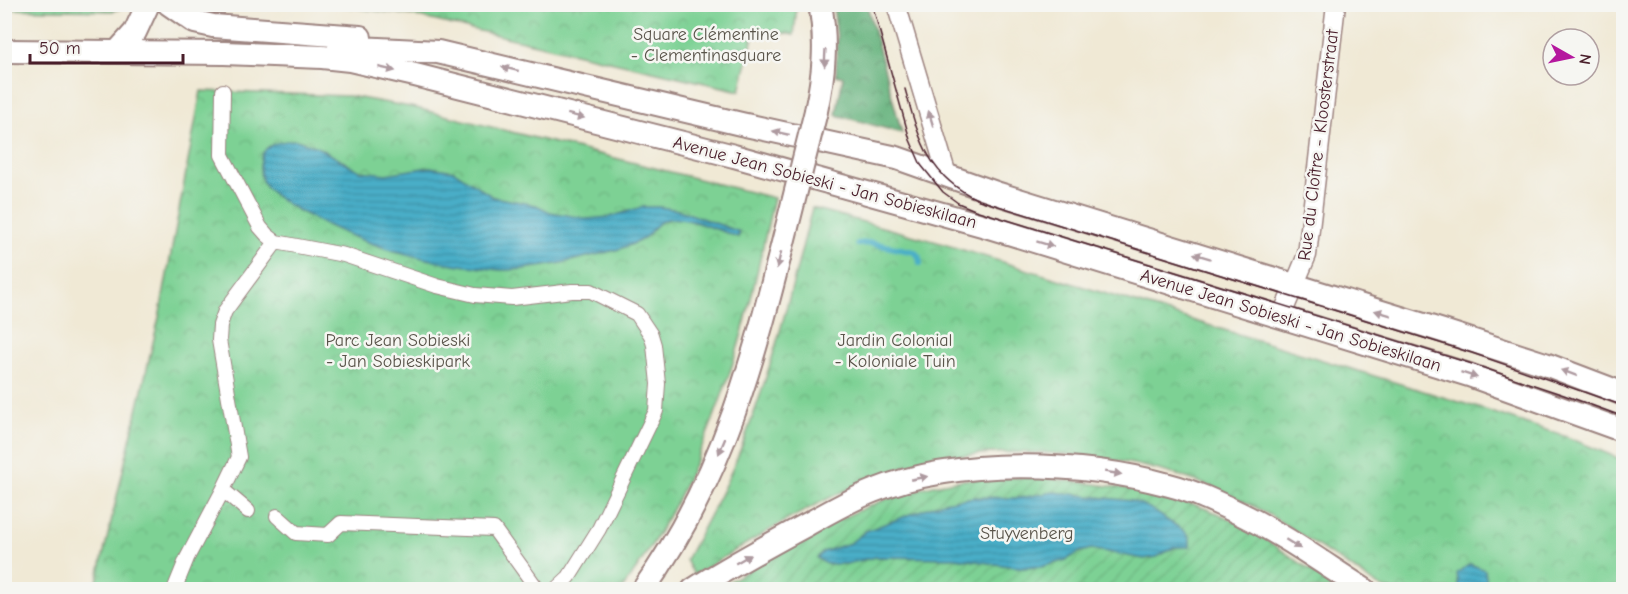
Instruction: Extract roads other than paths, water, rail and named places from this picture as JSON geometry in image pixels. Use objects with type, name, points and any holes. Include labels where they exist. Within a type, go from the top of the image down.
[{"type":"street","points":[[123,45],[139,24],[148,4]]},
{"type":"street","points":[[169,4],[195,22],[213,26],[357,36],[423,51]]},
{"type":"street","points":[[643,590],[688,516],[731,423],[757,345],[823,79],[824,26],[820,4]]},
{"type":"street","points":[[896,4],[947,175]]},
{"type":"street","name":"Rue du Cloître - Kloosterstraat","points":[[1281,317],[1307,255],[1336,4]]},
{"type":"street","name":"Avenue Jean Sobieski - Jan Sobieskilaan","points":[[4,36],[224,53],[322,57],[376,66],[744,159],[989,227],[1469,375],[1623,431]]},
{"type":"street","name":"Avenue Jean Sobieski - Jan Sobieskilaan","points":[[4,51],[225,40],[438,52],[741,124],[897,158],[999,194],[1545,364],[1623,394]]},
{"type":"street","points":[[223,91],[221,147],[225,164],[260,227],[276,242],[354,258],[437,286],[476,295],[512,298],[591,291],[602,294],[637,314],[651,335],[656,355],[658,384],[656,411],[599,529],[569,577],[555,590]]},
{"type":"street","points":[[174,590],[187,558],[239,457],[219,340],[220,325],[230,304],[276,242]]},
{"type":"street","points":[[693,590],[760,549],[873,491],[898,482],[953,471],[1017,466],[1098,471],[1158,482],[1184,490],[1256,522],[1365,590]]},
{"type":"street","points":[[224,490],[248,511]]},
{"type":"street","points":[[277,516],[296,534],[328,535],[341,523],[494,529],[538,590]]},
{"type":"water","points":[[296,140],[315,146],[360,171],[386,174],[430,167],[454,171],[493,197],[536,205],[550,212],[588,219],[610,217],[642,207],[659,207],[679,210],[740,232],[738,237],[694,222],[668,219],[658,224],[644,238],[630,245],[545,266],[503,270],[430,260],[362,240],[320,222],[273,194],[263,183],[261,177],[260,165],[263,154],[273,144]]},
{"type":"water","points":[[1054,492],[1132,501],[1144,505],[1184,532],[1189,538],[1190,547],[1175,547],[1157,557],[1144,559],[1091,549],[1066,560],[1041,567],[1022,568],[955,558],[876,557],[846,564],[826,564],[817,558],[823,552],[850,543],[866,531],[943,502],[974,497],[1019,498]]},
{"type":"water","points":[[1470,564],[1485,570],[1487,586],[1482,589],[1459,589],[1457,573]]},
{"type":"waterway","points":[[858,244],[871,243],[915,252],[920,263]]},
{"type":"tram line","points":[[872,4],[910,140],[921,165],[943,192],[958,203],[1469,363],[1624,417]]},
{"type":"tram line","points":[[905,89],[915,124],[928,155],[948,180],[979,200],[1472,353],[1624,406]]},
{"type":"park label","name":"Square Clémentine - Clementinasquare","points":[[706,44]]},
{"type":"park label","name":"Parc Jean Sobieski - Jan Sobieskipark","points":[[398,350]]},
{"type":"park label","name":"Jardin Colonial - Koloniale Tuin","points":[[895,350]]},
{"type":"park label","name":"Stuyvenberg","points":[[1027,533]]}]
